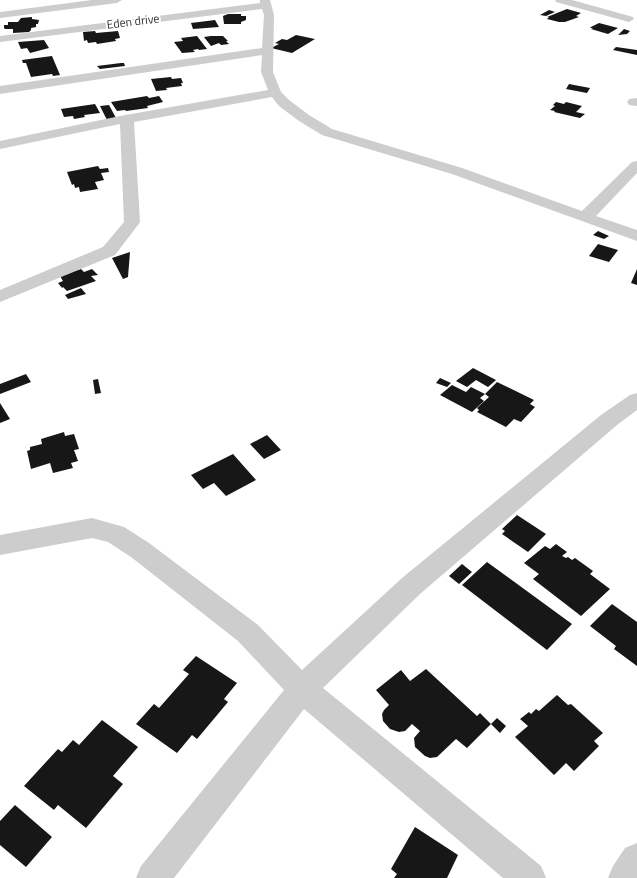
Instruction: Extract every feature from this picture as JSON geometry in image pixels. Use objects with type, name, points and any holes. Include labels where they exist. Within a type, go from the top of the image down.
[{"type":"street","points":[[0,15],[117,0]]},
{"type":"street","points":[[560,0],[629,18]]},
{"type":"street","points":[[266,2],[269,15],[267,72],[275,93],[284,103],[304,118],[327,132],[457,171],[637,236]]},
{"type":"street","name":"Eden drive","points":[[0,39],[266,2]]},
{"type":"street","points":[[0,90],[268,51]]},
{"type":"street","points":[[0,145],[127,119],[275,93]]},
{"type":"street","points":[[0,297],[108,250],[132,222],[127,119]]},
{"type":"street","points":[[585,217],[637,165]]},
{"type":"street","points":[[153,878],[302,689],[417,581],[609,420],[637,400]]},
{"type":"street","points":[[0,545],[92,528],[115,534],[140,550],[248,633],[302,689],[529,878]]},
{"type":"street","points":[[625,878],[637,860]]},
{"type":"building","points":[[567,9],[581,13],[576,16],[579,17],[565,22],[547,19],[549,17],[547,17]]},
{"type":"building","points":[[549,10],[555,12],[546,16],[540,15]]},
{"type":"building","points":[[228,14],[241,14],[241,16],[246,16],[246,20],[241,22],[241,24],[224,24],[223,16]]},
{"type":"building","points":[[32,17],[32,19],[39,20],[36,27],[31,28],[29,32],[13,33],[13,29],[4,28],[4,25],[8,25],[8,22],[18,22],[21,18]]},
{"type":"building","points":[[215,20],[219,27],[193,29],[191,23]]},
{"type":"building","points":[[599,23],[618,28],[608,34],[590,28]]},
{"type":"building","points":[[624,29],[630,31],[627,34],[618,35]]},
{"type":"building","points":[[95,31],[96,33],[118,31],[120,38],[115,39],[116,41],[97,44],[96,42],[88,43],[87,40],[84,41],[83,32]]},
{"type":"building","points":[[296,35],[315,39],[292,53],[271,48],[279,44],[275,43],[282,39],[287,40]]},
{"type":"building","points":[[197,36],[207,49],[198,49],[193,50],[195,52],[182,53],[174,42],[183,41],[181,38]]},
{"type":"building","points":[[223,36],[229,44],[221,45],[219,43],[211,46],[204,37]]},
{"type":"building","points":[[44,40],[49,48],[30,53],[27,48],[21,49],[18,42]]},
{"type":"building","points":[[616,47],[637,50],[637,55],[613,50]]},
{"type":"building","points":[[52,56],[60,75],[53,76],[52,74],[31,77],[26,63],[23,63],[22,60]]},
{"type":"building","points":[[124,63],[125,66],[100,69],[97,66]]},
{"type":"building","points":[[171,77],[172,79],[181,78],[183,83],[181,83],[182,86],[156,91],[151,79]]},
{"type":"building","points":[[569,84],[590,88],[587,93],[566,89]]},
{"type":"building","points":[[147,96],[149,98],[159,96],[163,102],[147,106],[148,108],[117,111],[111,102]]},
{"type":"building","points":[[556,102],[564,104],[566,102],[582,106],[576,112],[585,114],[580,118],[554,112],[555,111],[550,110],[555,106],[553,105]]},
{"type":"building","points":[[95,104],[100,113],[84,115],[85,117],[74,119],[73,116],[64,117],[61,109]]},
{"type":"building","points":[[109,105],[116,118],[107,120],[100,106]]},
{"type":"building","points":[[98,166],[100,169],[108,168],[109,172],[101,173],[104,180],[95,182],[98,189],[80,192],[79,187],[75,188],[74,184],[72,185],[67,172]]},
{"type":"building","points":[[598,231],[609,236],[604,239],[593,235]]},
{"type":"building","points":[[598,244],[618,250],[609,262],[589,256]]},
{"type":"building","points":[[130,252],[128,277],[123,279],[112,258]]},
{"type":"building","points":[[81,269],[84,272],[92,269],[98,275],[91,276],[96,281],[67,291],[58,283],[63,281],[60,276]]},
{"type":"building","points":[[637,269],[637,285],[631,283]]},
{"type":"building","points":[[81,288],[86,294],[68,299],[65,295]]},
{"type":"building","points":[[473,368],[496,380],[488,387],[476,380],[467,387],[456,381]]},
{"type":"building","points":[[26,374],[31,382],[0,394],[0,384]]},
{"type":"building","points":[[440,378],[451,383],[447,387],[436,383]]},
{"type":"building","points":[[98,379],[101,393],[95,394],[93,380]]},
{"type":"building","points":[[497,382],[534,400],[530,404],[535,407],[521,422],[514,419],[506,427],[477,412],[479,410],[477,408],[489,397],[485,394]]},
{"type":"building","points":[[452,385],[466,392],[471,387],[485,394],[480,398],[484,401],[472,412],[440,395]]},
{"type":"building","points":[[0,403],[10,419],[0,423]]},
{"type":"building","points":[[64,432],[65,436],[74,434],[79,449],[74,450],[78,461],[71,463],[73,468],[53,473],[50,463],[31,469],[27,451],[30,450],[30,447],[42,444],[41,439]]},
{"type":"building","points":[[267,435],[281,450],[264,459],[250,444]]},
{"type":"building","points":[[233,454],[256,480],[226,496],[214,483],[203,489],[191,475]]},
{"type":"building","points":[[517,515],[546,534],[528,552],[502,534],[505,531],[502,529]]},
{"type":"building","points":[[556,544],[567,552],[562,556],[566,558],[568,557],[572,560],[575,558],[593,571],[590,574],[610,589],[581,616],[533,579],[539,574],[524,563],[545,546],[550,549]]},
{"type":"building","points":[[487,562],[572,624],[547,650],[462,585]]},
{"type":"building","points":[[462,564],[472,572],[459,584],[449,576]]},
{"type":"building","points":[[612,604],[637,622],[637,666],[614,649],[616,646],[590,626]]},
{"type":"building","points":[[196,656],[237,683],[224,699],[228,702],[197,739],[192,735],[177,753],[136,724],[154,704],[159,708],[189,674],[183,670]]},
{"type":"building","points":[[426,669],[477,716],[480,713],[491,724],[467,748],[456,739],[437,757],[430,758],[425,756],[415,747],[414,738],[420,731],[412,724],[405,731],[399,732],[390,729],[383,721],[382,714],[389,705],[376,690],[401,670],[410,681]]},
{"type":"building","points":[[557,695],[568,705],[571,704],[603,733],[594,741],[599,746],[574,771],[566,763],[554,775],[515,737],[528,726],[520,719],[529,712],[531,714],[536,709],[539,711]]},
{"type":"building","points":[[497,718],[506,726],[500,733],[491,724]]},
{"type":"building","points":[[102,720],[138,747],[113,776],[123,784],[86,828],[58,805],[54,810],[24,786],[58,749],[62,752],[73,740],[79,745]]},
{"type":"building","points":[[15,805],[52,837],[26,867],[0,845],[0,821]]},
{"type":"building","points":[[415,827],[458,855],[447,878],[394,878],[397,874],[391,869]]}]
